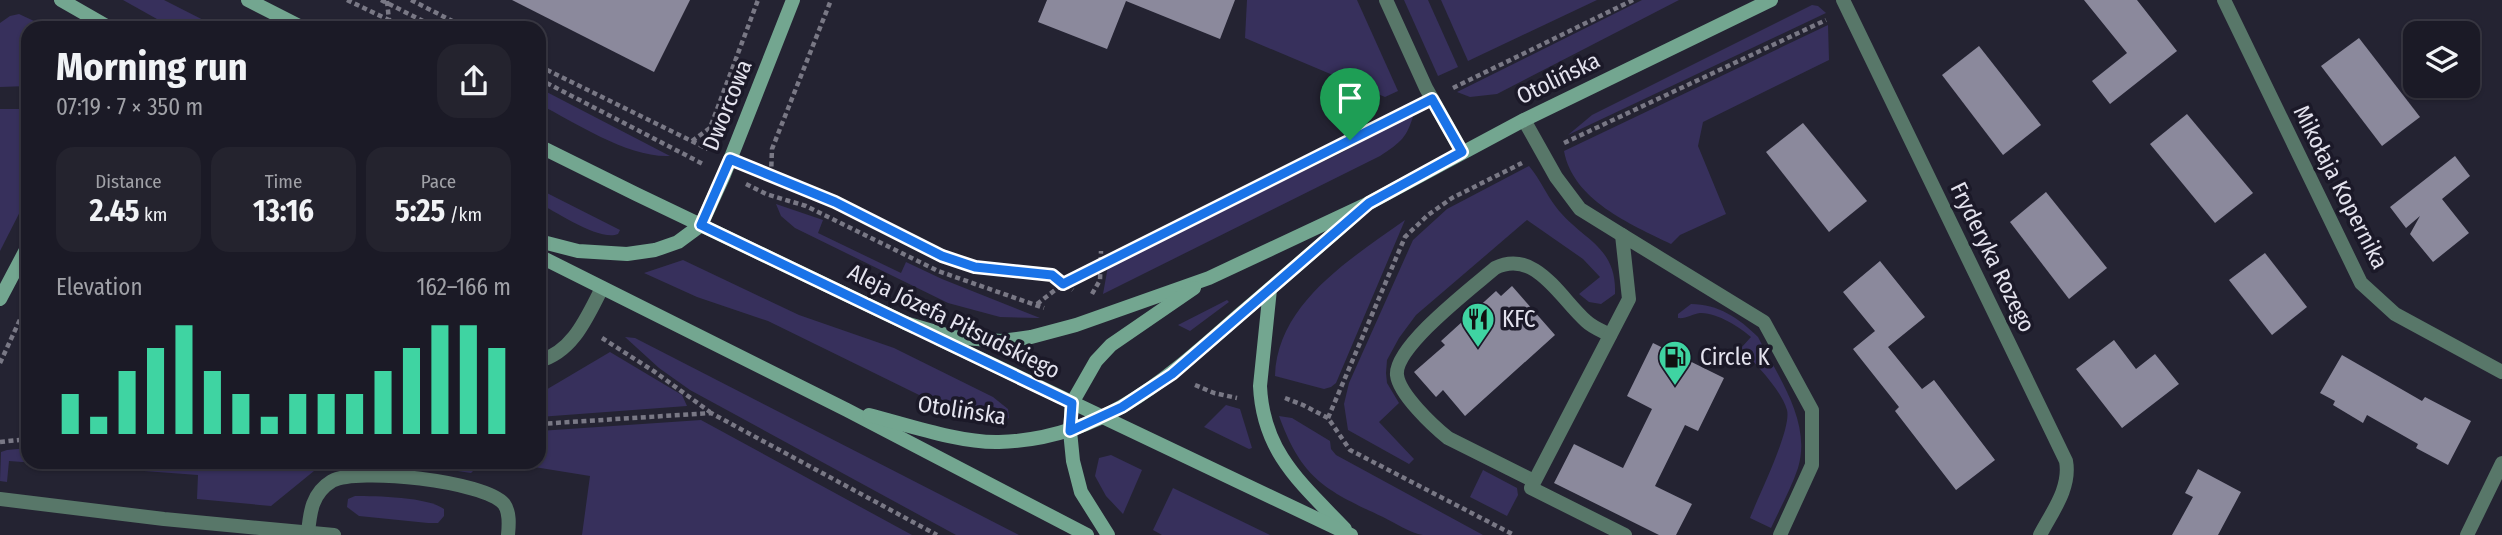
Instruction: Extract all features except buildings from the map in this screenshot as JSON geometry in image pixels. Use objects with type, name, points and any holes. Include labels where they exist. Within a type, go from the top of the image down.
[{"type":"main road","points":[[61,0],[81,6],[101,21]]},
{"type":"main road","points":[[248,0],[289,21]]},
{"type":"main road","name":"Dworcowa","points":[[701,225],[793,0]]},
{"type":"main road","name":"Otolińska","points":[[905,323],[953,337],[1001,341],[1031,337],[1076,326],[1209,278],[1369,203],[1524,120],[1771,0]]},
{"type":"main road","name":"Aleja Józefa Piłsudskiego","points":[[546,149],[1351,535]]},
{"type":"main road","name":"Otolińska","points":[[847,410],[944,434],[996,442],[1044,438],[1070,431],[1122,407],[1172,374],[1369,203]]},
{"type":"main road","points":[[546,242],[578,251],[627,254],[655,250],[678,242],[701,225]]},
{"type":"main road","points":[[0,299],[21,259]]},
{"type":"main road","points":[[546,260],[847,410],[1087,535]]},
{"type":"main road","name":"Otolińska","points":[[1108,535],[1081,492],[1073,461],[1070,431],[1072,403],[1090,370],[1111,345],[1209,278]]},
{"type":"main road","points":[[1270,289],[1260,386],[1267,397],[1268,429],[1286,467],[1351,535]]},
{"type":"street","points":[[1386,0],[1432,99],[1462,152]]},
{"type":"street","name":"Fryderyka Rozego","points":[[1843,0],[2066,461],[2066,483],[2040,535]]},
{"type":"street","name":"Mikołaja Kopernika","points":[[2224,0],[2361,283],[2395,314],[2502,372]]},
{"type":"street","points":[[1524,120],[1556,177],[1580,209],[1764,322],[1812,410],[1812,465],[1780,535]]},
{"type":"street","points":[[1622,235],[1629,299],[1531,488],[1625,535]]},
{"type":"street","points":[[1534,481],[1457,443],[1438,430],[1400,385],[1397,369],[1401,358],[1420,334],[1495,268],[1505,263],[1515,262],[1533,269],[1555,288],[1587,323],[1610,335]]},
{"type":"street","points":[[546,359],[554,357],[582,328],[602,288]]},
{"type":"street","points":[[2467,535],[2502,463]]},
{"type":"street","points":[[308,533],[311,508],[322,489],[333,480],[361,476],[404,477],[460,484],[488,492],[505,505],[509,520],[508,535]]},
{"type":"street","points":[[0,499],[164,519],[334,535]]},
{"type":"path","points":[[347,0],[389,20]]},
{"type":"path","points":[[381,0],[424,21]]},
{"type":"path","points":[[411,0],[452,21]]},
{"type":"path","points":[[692,141],[710,128],[758,0]]},
{"type":"path","points":[[771,174],[772,149],[831,0]]},
{"type":"path","points":[[1037,304],[1063,284],[1100,265],[1633,0]]},
{"type":"path","points":[[387,2],[389,20]]},
{"type":"path","points":[[546,69],[730,159],[835,202],[942,256],[975,267],[1052,275],[1073,290]]},
{"type":"path","points":[[546,83],[766,194],[806,206],[938,271],[1037,304],[1076,326]]},
{"type":"path","points":[[1089,299],[1100,280],[1101,251]]},
{"type":"path","points":[[0,363],[21,317]]},
{"type":"path","points":[[582,328],[614,344],[711,413],[937,535]]},
{"type":"path","points":[[1172,374],[1214,393],[1244,400],[1267,397],[1303,405],[1328,418],[1350,450],[1514,535]]},
{"type":"path","points":[[546,424],[711,413]]},
{"type":"path","points":[[0,442],[21,440]]},
{"type":"shaded area","points":[[123,0],[164,0],[205,21],[160,21]]},
{"type":"shaded area","points":[[1247,0],[1357,0],[1398,91],[1385,97],[1245,38]]},
{"type":"shaded area","points":[[1404,0],[1428,0],[1458,67],[1438,76]]},
{"type":"shaded area","points":[[1441,0],[1597,0],[1468,61]]},
{"type":"shaded area","points":[[1642,0],[1679,0],[1497,94],[1470,97],[1457,92]]},
{"type":"shaded area","points":[[1812,5],[1818,6],[1826,13],[1568,135],[1592,115]]},
{"type":"shaded area","points":[[19,14],[34,21],[21,21],[21,86],[0,87],[0,23]]},
{"type":"shaded area","points":[[1828,25],[1829,60],[1703,122],[1698,146],[1726,214],[1680,235],[1671,244],[1605,208],[1591,197],[1570,168],[1564,151]]},
{"type":"shaded area","points":[[546,92],[670,156],[637,151],[546,108]]},
{"type":"shaded area","points":[[0,109],[21,109],[21,210],[0,251]]},
{"type":"shaded area","points":[[1414,113],[1402,139],[1380,156],[1103,294],[1108,266],[1343,152]]},
{"type":"shaded area","points":[[1529,166],[1556,207],[1604,254],[1614,278],[1615,294],[1601,304],[1589,302],[1579,294],[1600,277],[1583,259],[1527,220],[1416,315],[1387,360],[1387,383],[1399,403],[1379,422],[1414,459],[1409,464],[1348,430],[1344,404],[1349,383],[1413,240],[1447,209]]},
{"type":"shaded area","points":[[546,193],[620,230],[618,234],[601,234],[546,207]]},
{"type":"shaded area","points":[[776,204],[823,220],[818,233],[901,273],[906,262],[1040,318],[1000,317],[948,303],[795,228],[781,216]]},
{"type":"shaded area","points":[[1405,220],[1336,383],[1324,389],[1275,376],[1279,350],[1289,326],[1303,305],[1341,267]]},
{"type":"shaded area","points":[[683,260],[799,315],[894,348],[993,397],[1008,409],[1009,418],[998,423],[962,416],[768,321],[697,297],[644,273]]},
{"type":"shaded area","points":[[1227,300],[1229,302],[1190,331],[1178,325]]},
{"type":"shaded area","points":[[1691,304],[1719,309],[1758,337],[1791,400],[1797,417],[1801,451],[1798,468],[1771,528],[1750,518],[1780,447],[1787,410],[1773,385],[1741,348],[1751,337],[1734,325],[1706,313],[1678,318],[1678,314]]},
{"type":"shaded area","points":[[625,337],[635,338],[1019,535],[956,535],[690,390],[659,368]]},
{"type":"shaded area","points":[[610,352],[682,395],[687,406],[546,416],[546,390]]},
{"type":"shaded area","points":[[1226,405],[1240,409],[1252,448],[1249,449],[1204,427]]},
{"type":"shaded area","points":[[1279,416],[1292,418],[1330,441],[1331,449],[1336,455],[1483,535],[1418,534],[1346,499],[1307,469],[1297,455]]},
{"type":"shaded area","points":[[701,420],[912,535],[582,535],[590,476],[546,469],[546,431]]},
{"type":"shaded area","points":[[21,449],[21,462],[9,461],[7,482],[0,481],[1,452]]},
{"type":"shaded area","points":[[1111,455],[1142,470],[1123,514],[1106,496],[1095,476],[1099,458]]},
{"type":"shaded area","points":[[117,469],[316,469],[271,506],[197,499],[198,475]]},
{"type":"shaded area","points":[[444,469],[475,469],[471,473]]},
{"type":"shaded area","points":[[1483,470],[1517,488],[1518,495],[1507,516],[1470,497]]},
{"type":"shaded area","points":[[1173,488],[1270,535],[1162,535],[1153,530]]},
{"type":"shaded area","points":[[355,496],[426,502],[444,509],[444,516],[438,523],[428,523],[359,516],[347,507],[348,499]]},
{"type":"place","name":"KFC","points":[[1478,349]]},
{"type":"place","name":"Circle K","points":[[1675,387]]},
{"type":"route","points":[[1432,99],[1462,152],[1369,203],[1172,374],[1122,407],[1070,431],[1072,403],[701,225],[730,159],[835,202],[942,256],[975,267],[1052,275],[1063,284],[1350,140],[1432,99]]}]
